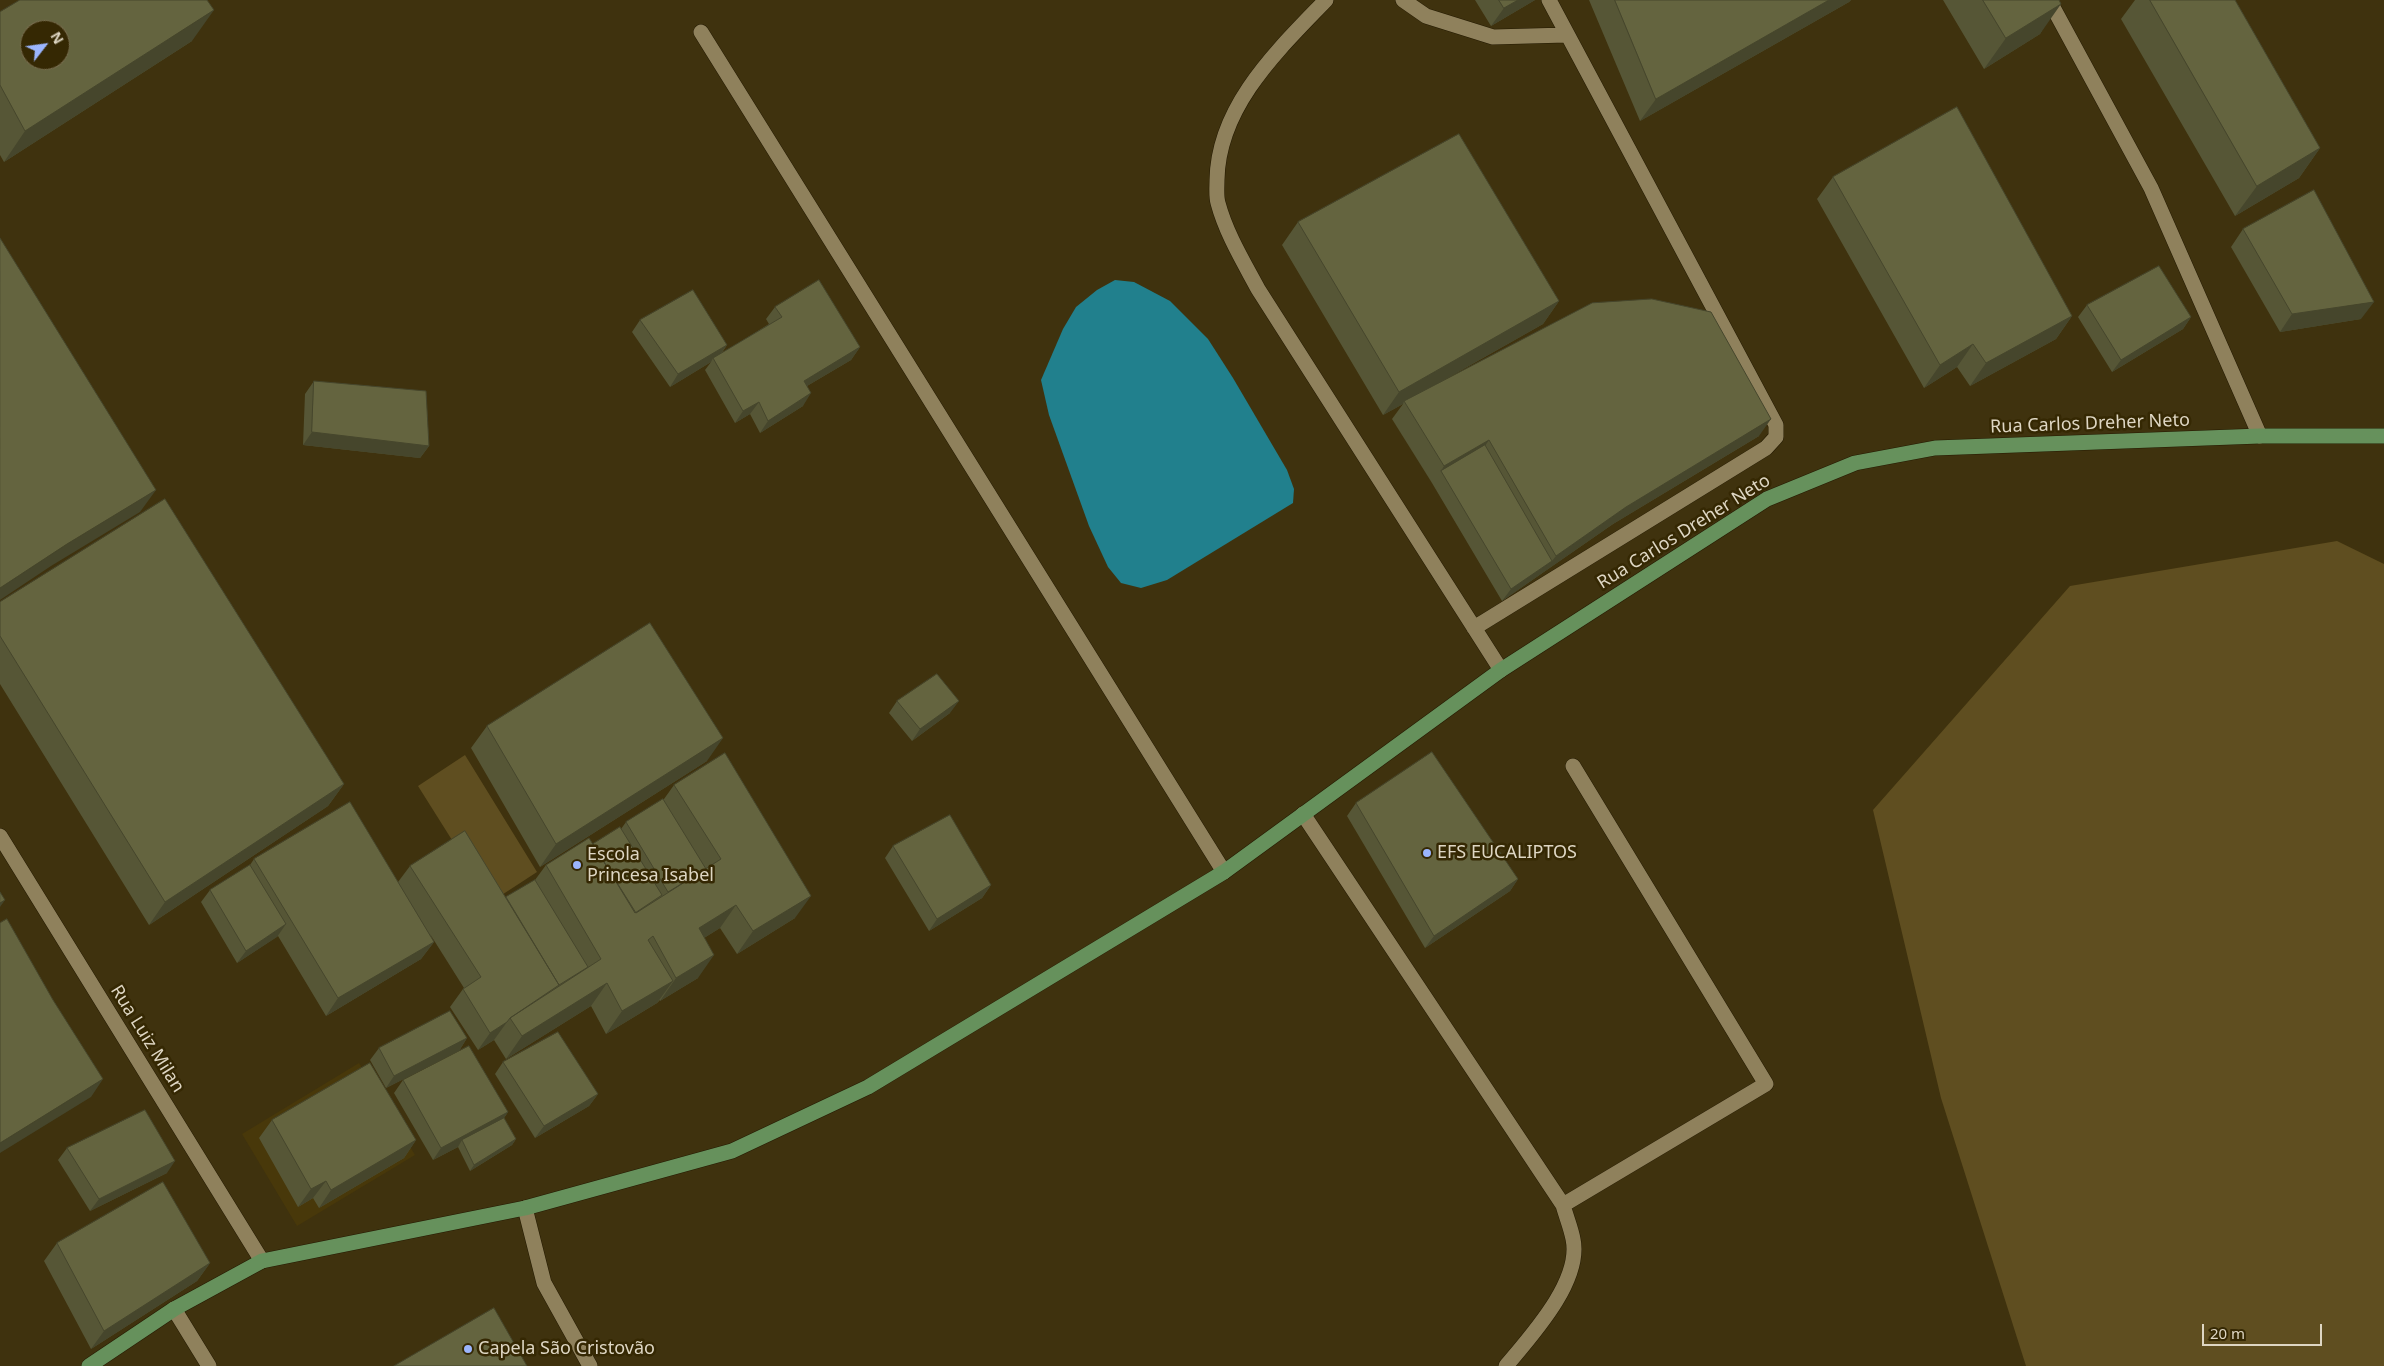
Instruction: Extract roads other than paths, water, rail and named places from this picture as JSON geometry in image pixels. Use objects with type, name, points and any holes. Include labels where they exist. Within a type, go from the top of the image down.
[{"type":"main road","name":"Rua Carlos Dreher Neto","points":[[89,1366],[174,1309],[262,1261],[525,1208],[732,1151],[868,1087],[1224,872],[1501,670],[1767,499],[1855,464],[1935,448],[2260,436],[2384,436]]},
{"type":"street","points":[[1326,0],[1275,53],[1239,102],[1218,158],[1217,201],[1234,245],[1258,289],[1501,670]]},
{"type":"street","points":[[1403,0],[1426,16],[1493,37],[1566,35]]},
{"type":"street","points":[[1474,628],[1766,448],[1776,437],[1776,425],[1549,0]]},
{"type":"street","points":[[2049,0],[2151,188],[2260,436]]},
{"type":"street","points":[[701,32],[1224,872]]},
{"type":"street","points":[[1563,1205],[1766,1084],[1574,766]]},
{"type":"street","points":[[1303,814],[1563,1205],[1574,1240],[1571,1272],[1548,1314],[1506,1366]]},
{"type":"street","name":"Rua Luiz Milan","points":[[0,836],[262,1261]]},
{"type":"street","points":[[525,1208],[544,1283],[590,1366]]},
{"type":"street","points":[[174,1309],[209,1366]]},
{"type":"water","points":[[1115,280],[1134,282],[1170,301],[1208,339],[1287,470],[1294,489],[1293,503],[1167,580],[1141,588],[1121,583],[1108,567],[1089,526],[1049,415],[1041,380],[1063,329],[1076,307],[1097,290]]},
{"type":"place","name":"EFS EUCALIPTOS","points":[[1427,853]]},
{"type":"place","name":"Escola Princesa Isabel","points":[[577,865]]},
{"type":"place","name":"Capela São Cristovão","points":[[468,1349]]}]
